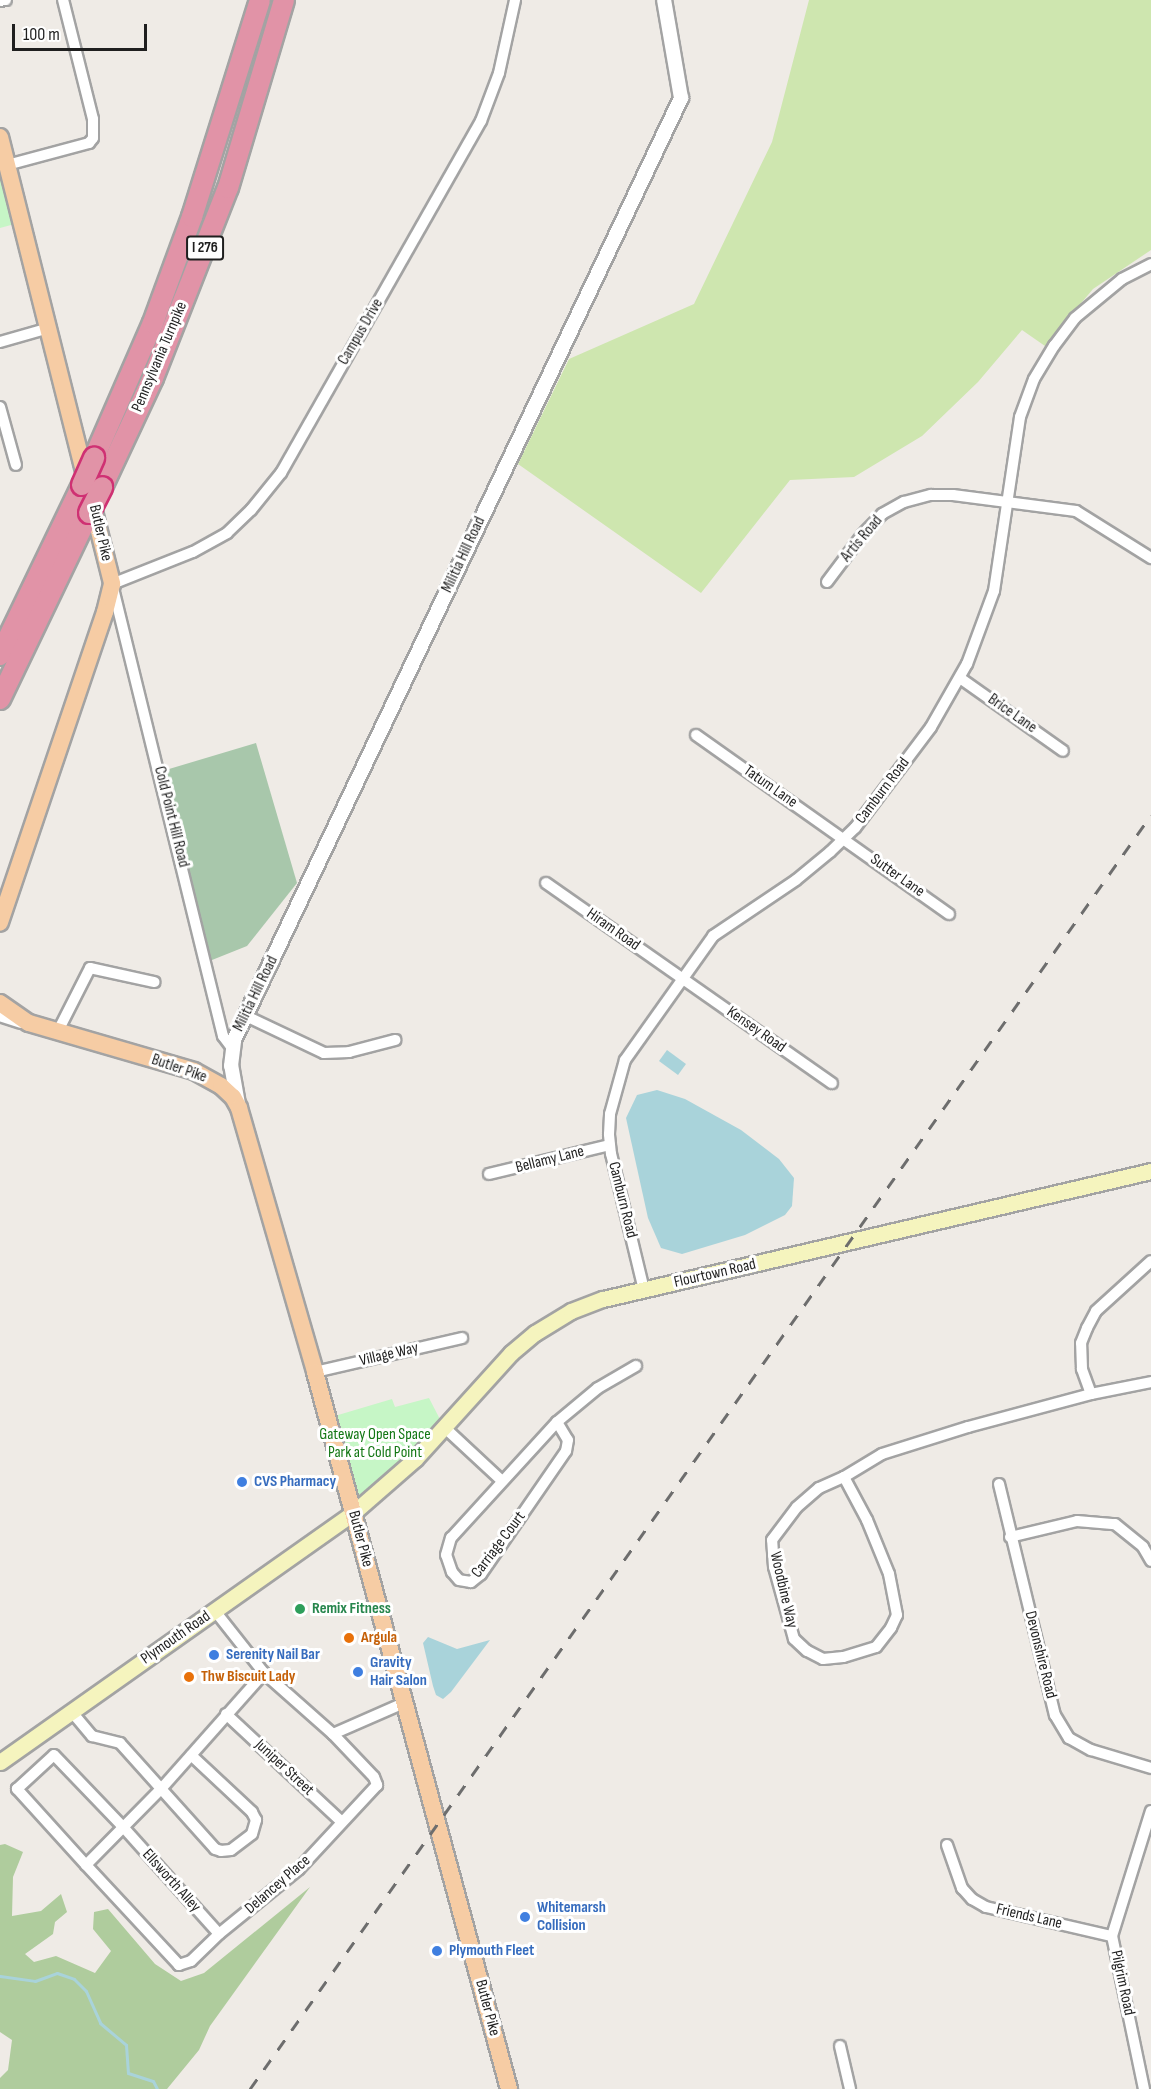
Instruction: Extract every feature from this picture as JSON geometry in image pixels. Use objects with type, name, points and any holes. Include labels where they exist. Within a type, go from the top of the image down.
[{"type":"highway","name":"Pennsylvania Turnpike","points":[[0,655],[94,458],[153,324],[192,217],[260,0]]},
{"type":"highway","name":"Pennsylvania Turnpike","points":[[0,699],[153,378],[228,188],[284,0]]},
{"type":"main road","name":"Butler Pike","points":[[0,137],[112,584],[105,612],[0,923]]},
{"type":"main road","name":"Butler Pike","points":[[0,1003],[29,1023],[57,1033],[194,1071],[221,1086],[233,1097],[239,1108],[315,1372],[509,2089]]},
{"type":"main road","name":"Flourtown Road","points":[[353,1513],[404,1471],[511,1353],[535,1333],[587,1304],[1151,1171]]},
{"type":"main road","name":"Plymouth Road","points":[[0,1762],[353,1513]]},
{"type":"street","points":[[0,1],[6,0]]},
{"type":"street","points":[[7,165],[89,143],[93,138],[93,119],[63,0]]},
{"type":"street","name":"Campus Drive","points":[[112,584],[193,552],[227,533],[251,510],[281,473],[481,121],[499,73],[515,0]]},
{"type":"street","name":"Militia Hill Road","points":[[239,1108],[231,1066],[232,1048],[246,1016],[681,98],[664,0]]},
{"type":"street","points":[[1148,265],[1151,277]]},
{"type":"street","name":"Camburn Road","points":[[644,1290],[610,1145],[610,1114],[625,1060],[713,936],[812,868],[844,839],[908,758],[960,678],[977,641],[994,591],[1020,417],[1034,379],[1076,318],[1122,279],[1148,265]]},
{"type":"street","points":[[0,342],[49,328]]},
{"type":"street","points":[[0,407],[16,465]]},
{"type":"street","name":"Artis Road","points":[[827,582],[875,520],[904,502],[940,495],[1008,501],[1076,511],[1151,558]]},
{"type":"street","name":"Cold Point Hill Road","points":[[112,584],[224,1036],[232,1048]]},
{"type":"street","name":"Brice Lane","points":[[960,678],[1063,751]]},
{"type":"street","name":"Tatum Lane","points":[[696,735],[844,839]]},
{"type":"street","name":"Sutter Lane","points":[[844,839],[949,914]]},
{"type":"street","name":"Hiram Road","points":[[546,883],[681,978]]},
{"type":"street","points":[[57,1033],[90,968],[154,982]]},
{"type":"street","name":"Kensey Road","points":[[681,978],[832,1083]]},
{"type":"street","points":[[0,1014],[29,1023]]},
{"type":"street","points":[[246,1016],[324,1053],[349,1052],[394,1040]]},
{"type":"street","name":"Bellamy Lane","points":[[489,1174],[610,1145]]},
{"type":"street","points":[[1091,1394],[1082,1369],[1081,1343],[1087,1328],[1096,1311],[1151,1261]]},
{"type":"street","name":"Village Way","points":[[315,1372],[462,1338]]},
{"type":"street","name":"Carriage Court","points":[[557,1422],[568,1440],[566,1451],[481,1574],[471,1582],[459,1580],[452,1572],[446,1555],[447,1544],[501,1479],[557,1422],[598,1388],[636,1366]]},
{"type":"street","name":"Woodbine Way","points":[[844,1478],[867,1520],[889,1574],[897,1616],[876,1647],[843,1657],[824,1659],[807,1651],[794,1639],[774,1567],[772,1540],[797,1507],[819,1488],[844,1478],[882,1454],[968,1427],[1091,1394],[1151,1382]]},
{"type":"street","points":[[444,1427],[501,1479]]},
{"type":"street","name":"Devonshire Road","points":[[999,1484],[1010,1537],[1055,1714],[1070,1737],[1091,1750],[1151,1768]]},
{"type":"street","points":[[1010,1537],[1077,1521],[1115,1524],[1143,1547],[1151,1561]]},
{"type":"street","name":"Delancey Place","points":[[17,1790],[179,1965],[191,1961],[219,1934],[299,1869],[377,1785],[374,1777],[333,1734],[264,1673],[216,1611]]},
{"type":"street","points":[[86,1865],[161,1789],[264,1673]]},
{"type":"street","points":[[333,1734],[404,1703]]},
{"type":"street","points":[[71,1711],[92,1736],[120,1743],[215,1849],[231,1850],[252,1834],[256,1820],[252,1812],[191,1755]]},
{"type":"street","name":"Juniper Street","points":[[226,1714],[342,1822]]},
{"type":"street","name":"Ellsworth Alley","points":[[17,1790],[54,1755],[124,1828],[219,1934]]},
{"type":"street","name":"Pilgrim Road","points":[[1144,2089],[1112,1936],[1149,1828],[1151,1810]]},
{"type":"street","name":"Friends Lane","points":[[947,1845],[962,1888],[972,1899],[986,1907],[1112,1936]]},
{"type":"street","points":[[840,2046],[850,2089]]},
{"type":"green space","points":[[809,0],[1151,0],[1151,250],[1093,289],[1045,346],[1022,330],[978,382],[922,436],[854,477],[790,480],[701,593],[518,464],[569,359],[694,304],[772,142]]},
{"type":"green space","points":[[0,137],[22,222],[0,228]]},
{"type":"green space","points":[[256,743],[297,883],[247,946],[207,962],[159,772]]},
{"type":"green space","name":"Gateway Open Space Park at Cold Point","points":[[429,1398],[444,1427],[353,1513],[328,1418],[392,1399],[395,1407]]},
{"type":"green space","points":[[5,1844],[23,1852],[13,1877],[12,1916],[41,1911],[61,1894],[67,1912],[55,1922],[53,1934],[25,1954],[34,1962],[56,1956],[95,1973],[111,1951],[93,1929],[94,1912],[108,1909],[155,1964],[181,1981],[204,1973],[310,1887],[210,2026],[199,2050],[167,2089],[0,2089],[0,2078],[8,2070],[12,2040],[0,2032],[0,1845]]},
{"type":"water","points":[[667,1050],[686,1064],[678,1075],[659,1061]]},
{"type":"water","points":[[657,1090],[685,1099],[741,1130],[779,1159],[794,1178],[792,1206],[785,1215],[745,1235],[682,1254],[661,1248],[648,1218],[626,1118],[637,1095]]},
{"type":"water","points":[[428,1637],[457,1649],[490,1640],[451,1692],[443,1699],[436,1695],[433,1686],[423,1643]]},
{"type":"waterway","points":[[0,1976],[35,1981],[57,1973],[74,1979],[86,1991],[100,2023],[126,2045],[128,2073],[153,2081],[157,2089]]},
{"type":"railway","points":[[250,2089],[1151,815]]},
{"type":"place","name":"CVS Pharmacy","points":[[242,1482]]},
{"type":"place","name":"Remix Fitness","points":[[300,1609]]},
{"type":"place","name":"Argula","points":[[349,1638]]},
{"type":"place","name":"Serenity Nail Bar","points":[[214,1655]]},
{"type":"place","name":"Gravity Hair Salon","points":[[358,1672]]},
{"type":"place","name":"Thw Biscuit Lady","points":[[189,1677]]},
{"type":"place","name":"Whitemarsh Collision","points":[[525,1917]]},
{"type":"place","name":"Plymouth Fleet","points":[[437,1951]]}]
